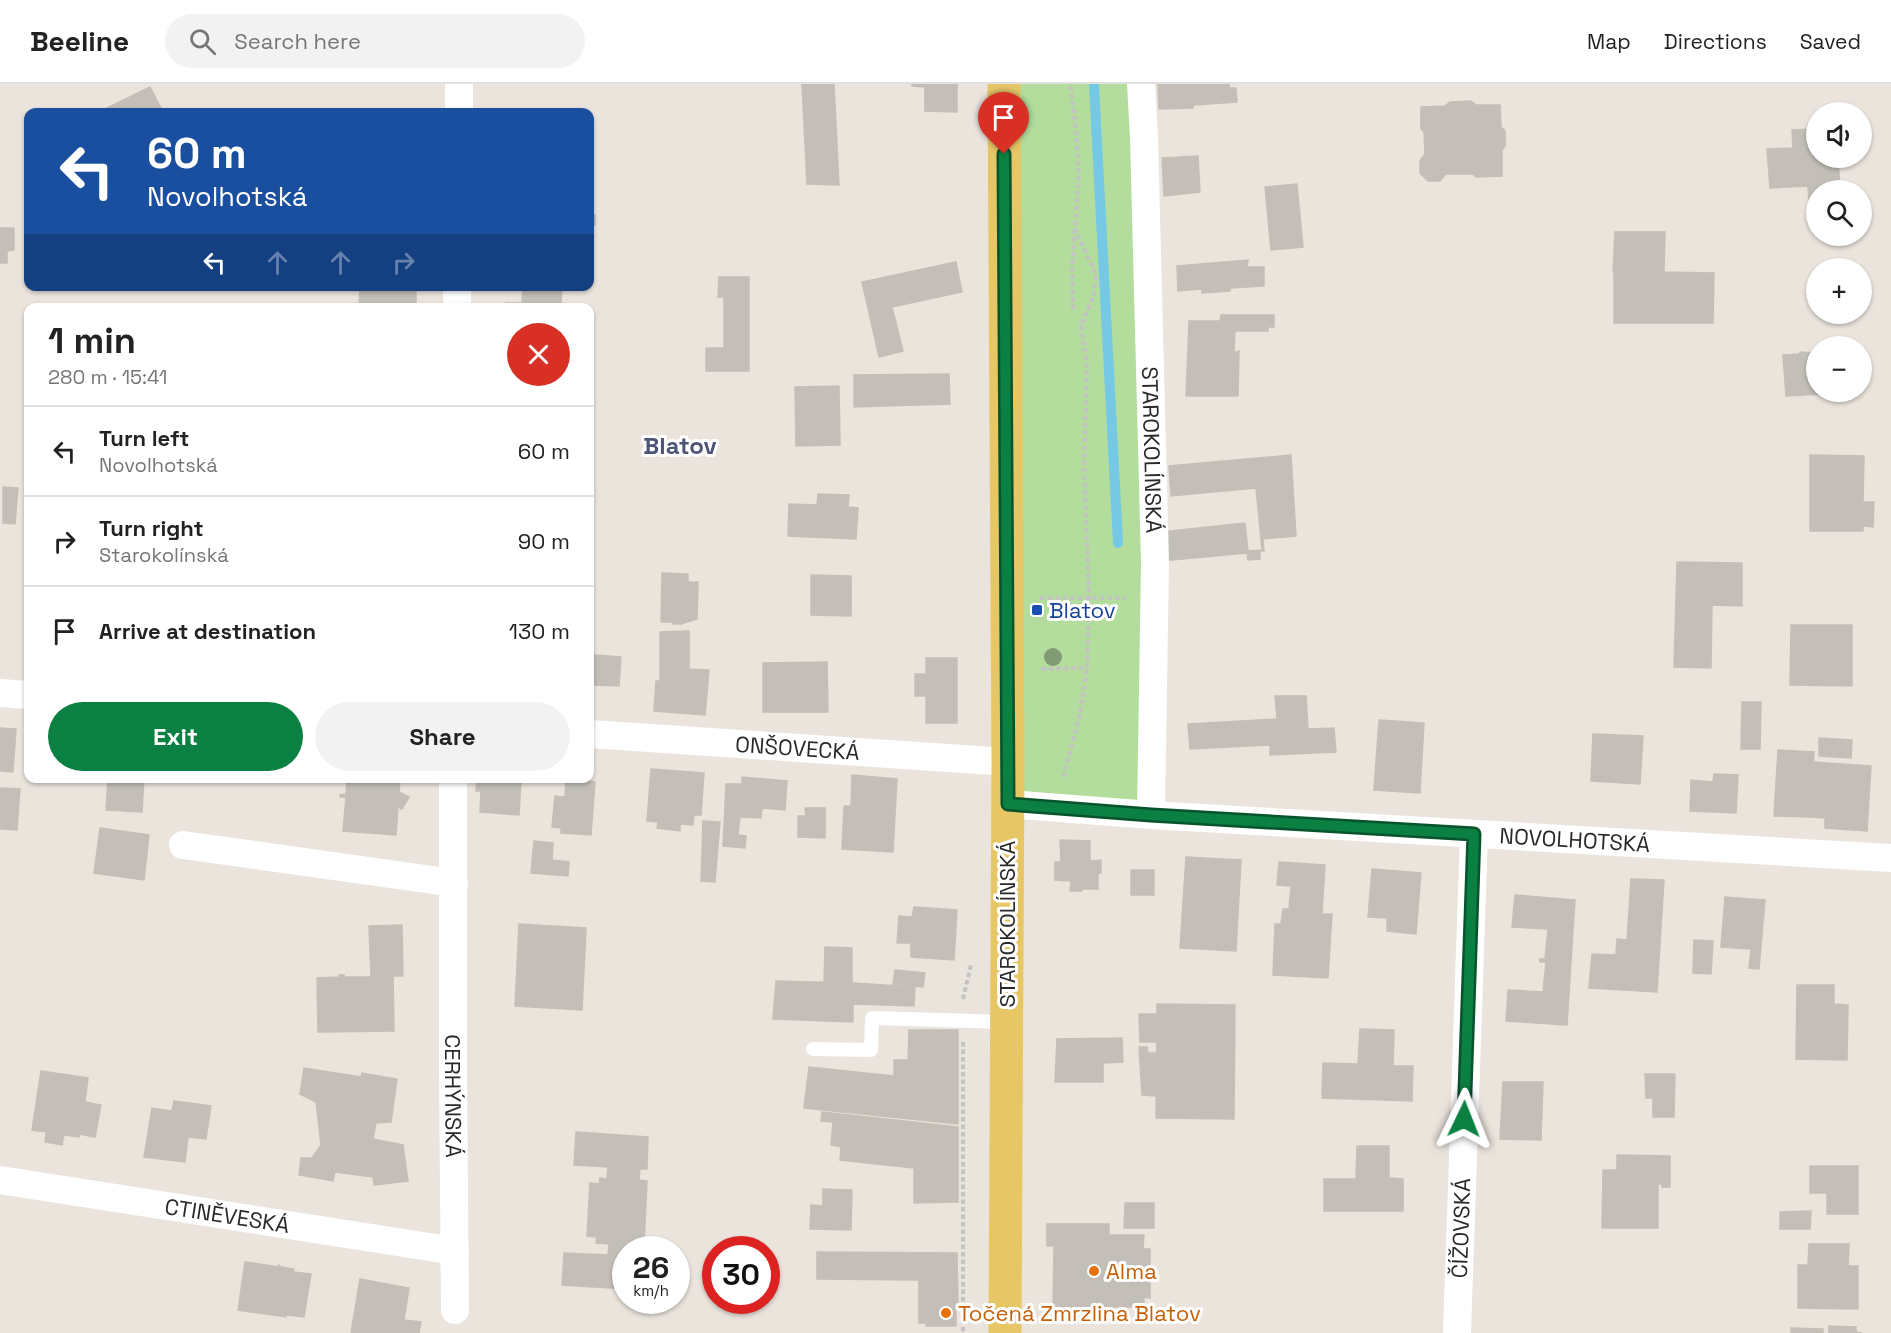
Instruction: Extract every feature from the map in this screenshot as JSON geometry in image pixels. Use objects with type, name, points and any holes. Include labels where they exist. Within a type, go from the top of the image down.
[{"type":"main road","name":"STAROKOLÍNSKÁ","points":[[1004,84],[1008,762],[1005,1333]]},
{"type":"street","points":[[459,84],[459,108]]},
{"type":"street","name":"STAROKOLÍNSKÁ","points":[[1141,84],[1155,562],[1151,815]]},
{"type":"street","points":[[0,693],[24,695]]},
{"type":"street","name":"ONŠOVECKÁ","points":[[594,734],[1008,762]]},
{"type":"street","name":"CERHÝNSKÁ","points":[[453,783],[455,1310]]},
{"type":"street","name":"NOVOLHOTSKÁ","points":[[1008,804],[1151,815],[1891,858]]},
{"type":"street","name":"ČÍŽOVSKÁ","points":[[1457,1333],[1474,834]]},
{"type":"street","points":[[183,845],[454,883]]},
{"type":"street","name":"CTINĚVESKÁ","points":[[0,1180],[455,1251]]},
{"type":"lane","points":[[813,1049],[871,1050],[872,1018],[1006,1022]]},
{"type":"path","points":[[1070,84],[1076,121],[1079,174],[1072,271],[1073,309]]},
{"type":"path","points":[[1059,787],[1080,714],[1087,668],[1089,598],[1084,465],[1087,365],[1081,326],[1094,294],[1096,275],[1075,229]]},
{"type":"path","points":[[1039,598],[1089,598]]},
{"type":"path","points":[[1041,669],[1087,668]]},
{"type":"green space","points":[[1007,84],[1138,84],[1151,815],[1008,804]]},
{"type":"building","points":[[802,84],[834,84],[839,185],[807,184]]},
{"type":"building","points":[[912,84],[957,84],[957,112],[925,111],[925,87],[912,86]]},
{"type":"building","points":[[1158,84],[1229,84],[1229,88],[1236,88],[1237,102],[1193,105],[1193,108],[1159,109]]},
{"type":"building","points":[[150,87],[161,108],[107,108]]},
{"type":"building","points":[[1471,101],[1476,105],[1500,105],[1501,127],[1505,131],[1502,176],[1476,177],[1473,174],[1446,174],[1440,181],[1428,181],[1420,173],[1420,161],[1425,154],[1424,132],[1421,129],[1421,107],[1445,106],[1450,102]]},
{"type":"building","points":[[1806,129],[1806,168],[1839,168],[1839,180],[1806,180],[1806,186],[1770,188],[1767,149],[1793,148],[1792,130]]},
{"type":"building","points":[[1198,156],[1200,192],[1164,196],[1162,158]]},
{"type":"building","points":[[1297,184],[1303,247],[1271,250],[1265,187]]},
{"type":"building","points":[[0,228],[14,228],[14,250],[7,251],[7,263],[0,263]]},
{"type":"building","points":[[1615,232],[1665,232],[1664,272],[1714,273],[1713,323],[1614,323]]},
{"type":"building","points":[[1248,260],[1247,267],[1264,267],[1264,286],[1230,288],[1230,291],[1202,293],[1202,289],[1178,291],[1177,266]]},
{"type":"building","points":[[956,262],[962,292],[892,307],[903,351],[879,357],[862,282]]},
{"type":"building","points":[[719,277],[749,277],[749,371],[706,371],[706,348],[724,348],[724,297],[718,297]]},
{"type":"building","points":[[360,291],[416,291],[416,303],[359,303]]},
{"type":"building","points":[[523,291],[562,291],[561,303],[522,303]]},
{"type":"building","points":[[1221,315],[1274,315],[1274,327],[1268,327],[1268,331],[1235,331],[1234,353],[1239,351],[1238,396],[1186,396],[1189,321],[1220,321]]},
{"type":"building","points":[[1800,352],[1806,352],[1806,395],[1786,396],[1783,355],[1800,354]]},
{"type":"building","points":[[949,374],[950,404],[854,407],[854,375]]},
{"type":"building","points":[[839,386],[840,445],[796,446],[795,387]]},
{"type":"building","points":[[1291,455],[1296,536],[1261,539],[1256,488],[1171,496],[1169,466]]},
{"type":"building","points":[[1810,455],[1864,456],[1863,502],[1874,502],[1873,527],[1863,526],[1863,531],[1810,531]]},
{"type":"building","points":[[3,487],[18,488],[15,524],[3,523]]},
{"type":"building","points":[[818,494],[849,495],[848,507],[858,508],[856,539],[788,536],[789,504],[817,505]]},
{"type":"building","points":[[1245,523],[1248,551],[1262,550],[1261,539],[1263,539],[1264,551],[1260,551],[1260,559],[1248,560],[1247,553],[1162,561],[1161,532]]},
{"type":"building","points":[[1677,562],[1742,563],[1742,606],[1712,605],[1711,668],[1674,667]]},
{"type":"building","points":[[662,573],[688,574],[688,582],[698,582],[697,619],[681,624],[661,622]]},
{"type":"building","points":[[811,575],[851,576],[851,616],[811,615]]},
{"type":"building","points":[[1791,625],[1852,625],[1852,686],[1790,685]]},
{"type":"building","points":[[689,631],[689,669],[709,670],[705,715],[654,711],[656,681],[660,681],[660,632]]},
{"type":"building","points":[[594,655],[621,657],[619,686],[594,685]]},
{"type":"building","points":[[926,658],[957,658],[957,723],[926,723],[926,696],[915,696],[915,674],[926,674]]},
{"type":"building","points":[[827,662],[828,712],[763,712],[763,663]]},
{"type":"building","points":[[1275,696],[1306,696],[1308,729],[1334,728],[1336,752],[1270,755],[1270,745],[1190,749],[1188,724],[1277,719]]},
{"type":"building","points":[[1742,702],[1761,702],[1760,749],[1741,749]]},
{"type":"building","points":[[1379,720],[1424,723],[1420,793],[1374,790]]},
{"type":"building","points":[[0,728],[16,729],[13,772],[0,771]]},
{"type":"building","points":[[1593,734],[1643,736],[1640,784],[1591,781]]},
{"type":"building","points":[[1819,738],[1852,740],[1851,758],[1819,756]]},
{"type":"building","points":[[1778,750],[1814,752],[1810,817],[1774,816]]},
{"type":"building","points":[[1813,762],[1871,766],[1867,831],[1825,828],[1825,818],[1810,817]]},
{"type":"building","points":[[651,769],[704,773],[701,815],[694,815],[693,825],[680,824],[680,831],[657,828],[658,822],[647,821]]},
{"type":"building","points":[[1714,774],[1738,775],[1736,813],[1690,811],[1691,780],[1713,782]]},
{"type":"building","points":[[852,775],[897,779],[893,852],[842,849],[844,806],[851,806]]},
{"type":"building","points":[[742,777],[787,781],[785,810],[762,808],[761,818],[740,817],[738,835],[746,836],[745,848],[723,846],[726,784],[742,784]]},
{"type":"building","points":[[595,782],[591,835],[561,833],[561,828],[552,827],[555,796],[565,797],[566,783]]},
{"type":"building","points":[[108,783],[144,783],[142,812],[106,810]]},
{"type":"building","points":[[347,783],[400,783],[399,792],[409,797],[402,809],[398,807],[396,835],[343,831],[346,797],[340,797],[340,795],[346,794]]},
{"type":"building","points":[[477,783],[521,783],[519,815],[480,812],[481,791],[476,791]]},
{"type":"building","points":[[0,788],[20,789],[17,830],[0,829]]},
{"type":"building","points":[[805,808],[825,808],[825,838],[798,837],[798,816],[806,816]]},
{"type":"building","points":[[703,821],[720,822],[715,882],[701,881]]},
{"type":"building","points":[[100,828],[149,835],[144,880],[94,873]]},
{"type":"building","points":[[1060,840],[1090,841],[1090,861],[1101,860],[1098,889],[1070,891],[1071,881],[1055,880],[1055,862],[1061,862]]},
{"type":"building","points":[[534,841],[553,843],[552,860],[569,862],[568,876],[531,873]]},
{"type":"building","points":[[1186,857],[1241,860],[1236,951],[1180,948]]},
{"type":"building","points":[[1279,862],[1325,865],[1322,914],[1332,914],[1328,978],[1273,975],[1275,924],[1281,924],[1283,909],[1289,909],[1291,886],[1277,885]]},
{"type":"building","points":[[1372,869],[1421,873],[1416,934],[1387,931],[1387,918],[1368,917]]},
{"type":"building","points":[[1131,870],[1154,870],[1154,895],[1131,895]]},
{"type":"building","points":[[1631,879],[1664,880],[1657,992],[1589,988],[1592,954],[1616,955],[1617,939],[1627,940]]},
{"type":"building","points":[[1515,895],[1575,900],[1571,962],[1540,961],[1540,959],[1545,959],[1548,929],[1512,927]]},
{"type":"building","points":[[1725,897],[1765,900],[1759,969],[1749,968],[1751,949],[1721,947]]},
{"type":"building","points":[[914,907],[957,910],[954,960],[911,957],[911,943],[897,943],[899,916],[912,917]]},
{"type":"building","points":[[519,924],[586,928],[582,1010],[515,1006]]},
{"type":"building","points":[[402,925],[403,976],[393,976],[394,1031],[318,1032],[317,978],[339,977],[339,975],[371,977],[369,926]]},
{"type":"building","points":[[1694,940],[1713,941],[1711,974],[1693,973]]},
{"type":"building","points":[[825,947],[852,948],[852,983],[824,981]]},
{"type":"building","points":[[1540,961],[1571,962],[1567,1025],[1506,1021],[1508,990],[1543,992],[1546,962]]},
{"type":"building","points":[[895,970],[925,973],[923,987],[893,984]]},
{"type":"building","points":[[776,981],[915,987],[914,1006],[853,1004],[853,1022],[773,1019]]},
{"type":"building","points":[[1797,985],[1834,985],[1834,1004],[1848,1005],[1847,1060],[1796,1059]]},
{"type":"building","points":[[1157,1004],[1235,1005],[1234,1119],[1156,1118]]},
{"type":"building","points":[[1139,1014],[1157,1014],[1156,1042],[1140,1042]]},
{"type":"building","points":[[1360,1029],[1394,1030],[1393,1066],[1413,1066],[1412,1101],[1322,1098],[1323,1063],[1358,1064]]},
{"type":"building","points":[[909,1030],[958,1030],[958,1124],[804,1108],[809,1067],[894,1076],[894,1060],[908,1060]]},
{"type":"building","points":[[1122,1038],[1123,1062],[1103,1063],[1103,1082],[1055,1082],[1057,1039]]},
{"type":"building","points":[[1139,1047],[1147,1047],[1148,1053],[1156,1053],[1156,1096],[1142,1095]]},
{"type":"building","points":[[304,1068],[361,1077],[362,1073],[397,1079],[391,1122],[376,1123],[373,1139],[403,1145],[408,1181],[374,1185],[373,1177],[335,1172],[333,1181],[299,1175],[301,1158],[312,1158],[321,1145],[316,1102],[300,1094]]},
{"type":"building","points":[[41,1071],[88,1078],[85,1102],[101,1105],[95,1137],[79,1134],[79,1137],[64,1135],[62,1145],[45,1142],[46,1132],[32,1130]]},
{"type":"building","points":[[1645,1074],[1675,1074],[1674,1117],[1653,1117],[1653,1098],[1646,1098]]},
{"type":"building","points":[[1503,1082],[1543,1082],[1541,1140],[1500,1139]]},
{"type":"building","points":[[174,1101],[211,1106],[206,1139],[188,1137],[185,1162],[144,1157],[152,1108],[172,1111]]},
{"type":"building","points":[[822,1112],[958,1127],[958,1202],[914,1203],[914,1168],[840,1160],[841,1147],[831,1145],[833,1122],[821,1121]]},
{"type":"building","points":[[576,1132],[648,1137],[647,1169],[640,1169],[639,1180],[647,1181],[644,1236],[612,1236],[612,1288],[562,1285],[564,1253],[608,1255],[609,1244],[596,1243],[598,1218],[602,1218],[602,1204],[598,1203],[600,1178],[607,1179],[608,1167],[574,1165]]},
{"type":"building","points":[[1357,1146],[1389,1146],[1389,1178],[1403,1179],[1403,1211],[1324,1211],[1324,1179],[1356,1179]]},
{"type":"building","points":[[1617,1155],[1670,1156],[1670,1187],[1662,1187],[1662,1184],[1658,1184],[1658,1228],[1602,1228],[1603,1170],[1617,1170]]},
{"type":"building","points":[[1810,1166],[1858,1166],[1858,1214],[1827,1214],[1827,1193],[1810,1193]]},
{"type":"building","points":[[590,1183],[599,1184],[598,1203],[602,1204],[602,1218],[598,1218],[595,1237],[587,1236]]},
{"type":"building","points":[[823,1189],[852,1190],[851,1230],[810,1229],[811,1205],[823,1206]]},
{"type":"building","points":[[1125,1203],[1154,1203],[1154,1228],[1124,1228]]},
{"type":"building","points":[[1811,1211],[1810,1229],[1780,1229],[1780,1212]]},
{"type":"building","points":[[1047,1224],[1109,1224],[1109,1235],[1144,1235],[1143,1249],[1150,1249],[1150,1298],[1144,1297],[1144,1307],[1053,1307],[1054,1246],[1047,1246]]},
{"type":"building","points":[[1809,1244],[1849,1244],[1848,1266],[1858,1266],[1858,1309],[1798,1308],[1798,1265],[1808,1265]]},
{"type":"building","points":[[817,1252],[957,1253],[956,1326],[926,1326],[926,1323],[919,1323],[919,1280],[817,1279]]},
{"type":"building","points":[[245,1262],[279,1267],[279,1265],[294,1269],[293,1272],[311,1274],[304,1317],[286,1315],[286,1317],[238,1310]]},
{"type":"building","points":[[360,1279],[409,1288],[404,1320],[421,1322],[419,1333],[351,1333]]},
{"type":"building","points":[[1829,1326],[1856,1327],[1856,1332],[1862,1333],[1829,1333]]},
{"type":"building","points":[[1791,1328],[1823,1329],[1823,1333],[1791,1333]]},
{"type":"waterway","points":[[1094,85],[1118,543]]},
{"type":"place","name":"Blatov","points":[[1037,610]]},
{"type":"place","name":"Alma","points":[[1094,1271]]},
{"type":"place","name":"Točená Zmrzlina Blatov","points":[[946,1313]]},
{"type":"district","name":"Blatov","points":[[680,445]]},
{"type":"route","points":[[1004,154],[1008,804],[1474,834],[1464,1119]]}]
